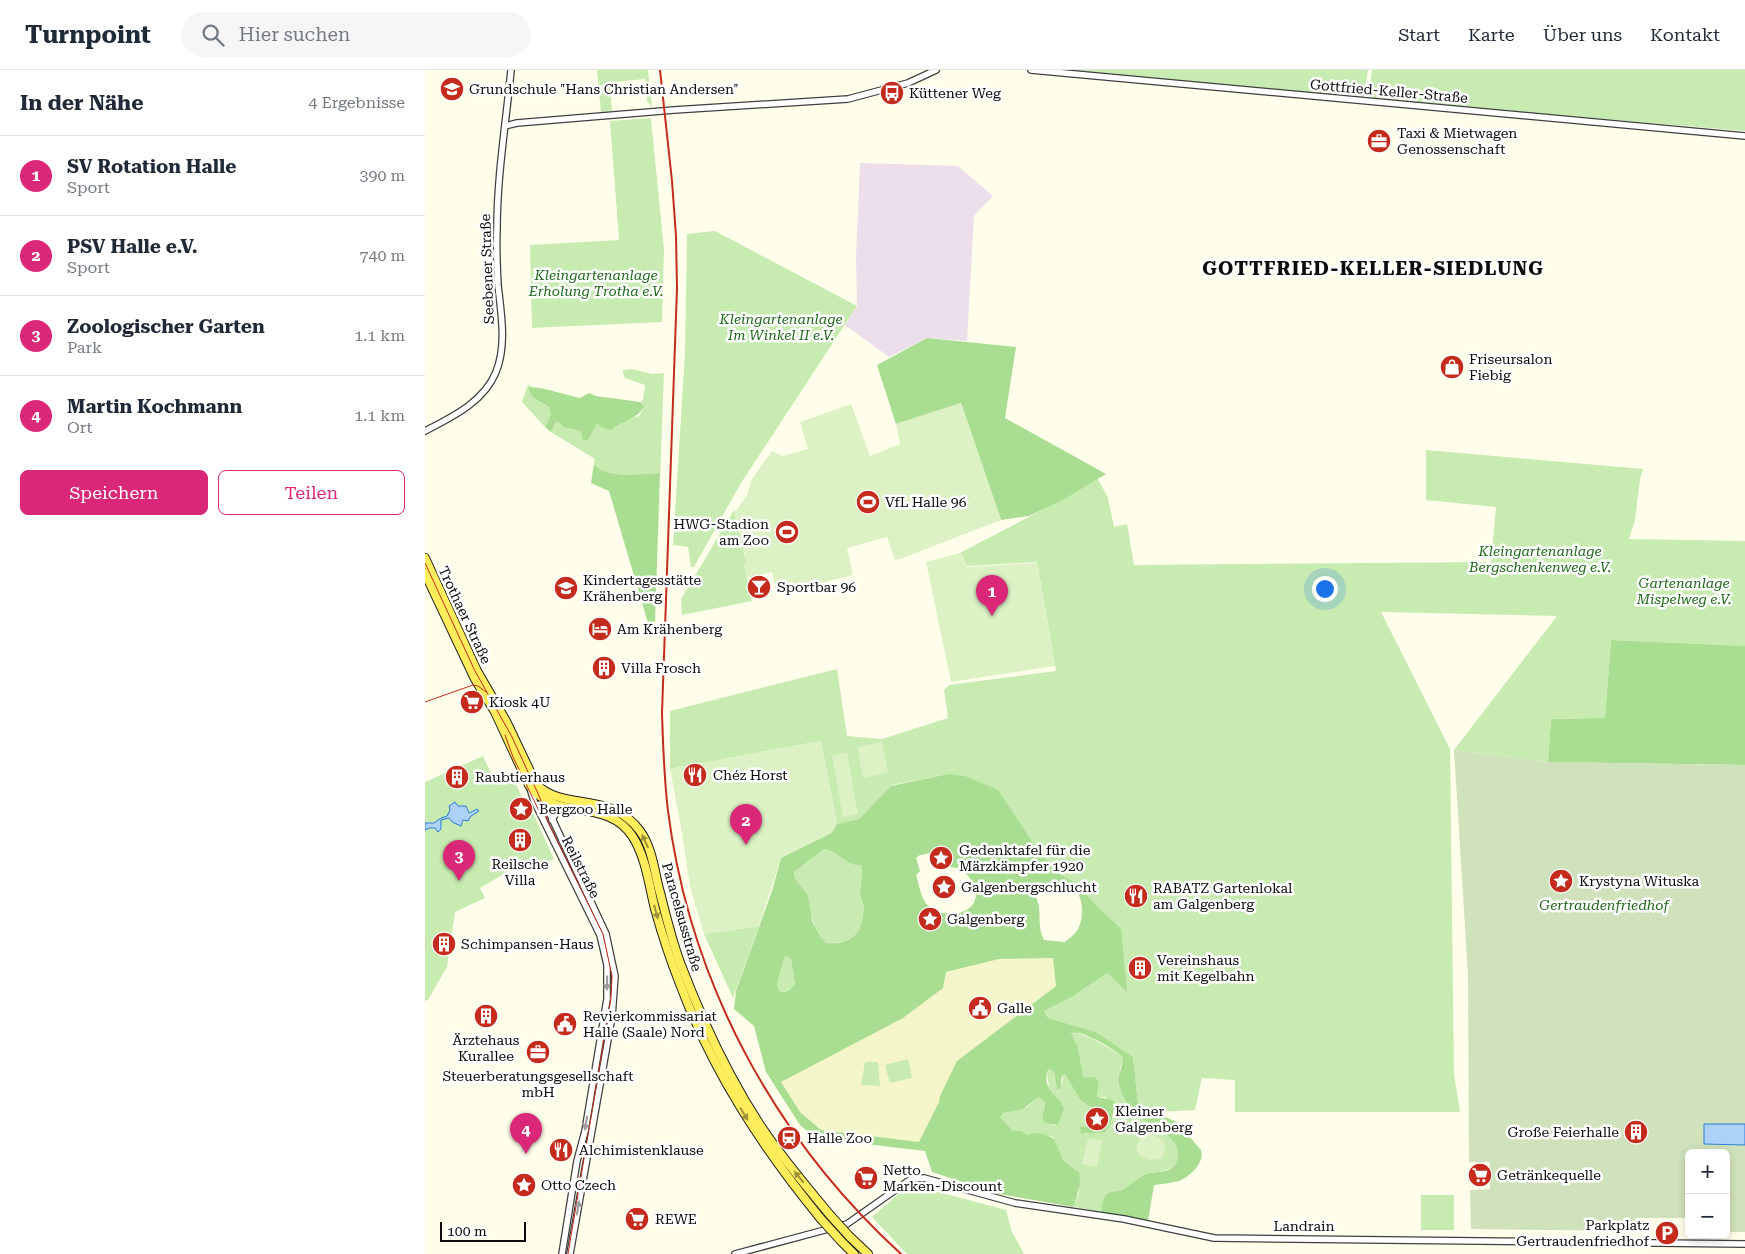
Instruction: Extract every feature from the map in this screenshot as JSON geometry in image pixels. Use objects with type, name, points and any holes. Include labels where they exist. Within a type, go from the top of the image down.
[{"type":"main road","name":"Trothaer Straße","points":[[425,558],[480,683]]},
{"type":"main road","name":"Trothaer Straße","points":[[425,573],[480,683]]},
{"type":"main road","name":"Reilstraße","points":[[480,683],[532,784]]},
{"type":"main road","name":"Paracelsusstraße","points":[[532,784],[543,800],[567,808],[591,811],[610,817],[624,827],[635,840],[645,865],[655,910],[673,966],[701,1036],[715,1063],[756,1132],[785,1175],[821,1219],[854,1254]]},
{"type":"main road","name":"Paracelsusstraße","points":[[532,784],[555,796],[594,803],[612,809],[627,818],[641,832],[652,857],[667,922],[680,964],[706,1026],[723,1060],[760,1124],[791,1168],[830,1215],[868,1254]]},
{"type":"street","name":"Seebener Straße","points":[[425,431],[462,411],[478,398],[489,386],[500,359],[502,332],[497,268],[497,210],[511,70]]},
{"type":"street","points":[[505,126],[674,110],[848,99],[907,83],[936,70]]},
{"type":"street","name":"Gottfried-Keller-Straße","points":[[1031,70],[1745,136]]},
{"type":"street","name":"Reilstraße","points":[[532,784],[534,801],[600,935],[608,976],[607,999],[595,1075],[585,1131],[577,1161],[562,1254]]},
{"type":"street","name":"Reilstraße","points":[[543,800],[606,934],[612,954],[615,976],[615,1000],[570,1254]]},
{"type":"street","points":[[552,820],[559,811],[567,808]]},
{"type":"street","points":[[595,1075],[602,1072]]},
{"type":"street","name":"Landrain","points":[[735,1254],[847,1224],[911,1179],[924,1178],[1015,1203],[1124,1219],[1214,1238],[1745,1244]]},
{"type":"shaded area","points":[[860,163],[958,166],[993,196],[974,216],[967,341],[927,338],[889,357],[845,325],[857,306],[856,257]]},
{"type":"green space","points":[[597,70],[648,70],[652,107],[647,101],[645,79],[614,82],[610,83],[612,111],[601,112]]},
{"type":"green space","points":[[1052,70],[1368,70],[1364,99]]},
{"type":"green space","points":[[1372,70],[1745,70],[1745,131],[1368,99]]},
{"type":"green space","name":"Kleingartenanlage Erholung Trotha e.V.","points":[[651,118],[664,250],[662,322],[532,328],[530,245],[619,240],[610,121]]},
{"type":"green space","name":"Kleingartenanlage Im Winkel II e.V.","points":[[715,231],[857,306],[741,483],[694,567],[691,567],[688,547],[673,545],[685,353],[687,234]]},
{"type":"green space","points":[[927,338],[1016,347],[1005,418],[1106,474],[1063,500],[1029,516],[1001,520],[961,403],[896,424],[877,365]]},
{"type":"green space","points":[[632,369],[652,374],[664,373],[660,479],[659,473],[615,474],[599,469],[594,464],[595,459],[551,432],[556,422],[559,422],[563,427],[592,433],[597,422],[610,430],[629,419],[639,416],[644,408],[640,402],[643,400],[645,385],[625,378],[623,370]]},
{"type":"green space","points":[[528,385],[533,387],[529,387],[535,399],[549,407],[551,414],[545,427],[522,402]]},
{"type":"green space","points":[[529,387],[580,398],[589,393],[596,396],[640,402],[644,407],[633,418],[611,430],[603,428],[597,423],[588,440],[583,440],[581,431],[563,427],[559,422],[556,422],[551,432],[545,427],[551,414],[549,407],[533,397]]},
{"type":"green space","name":"VfL Halle 96","points":[[961,403],[1001,520],[895,560],[887,537],[847,548],[853,575],[777,594],[772,572],[747,578],[744,565],[747,564],[734,509],[736,511],[747,495],[752,479],[772,451],[783,456],[808,449],[800,422],[851,404],[870,456],[900,444],[896,424]]},
{"type":"green space","points":[[1426,450],[1643,469],[1635,520],[1629,539],[1745,541],[1745,646],[1611,640],[1605,718],[1551,719],[1548,762],[1454,750],[1557,616],[1381,612],[1450,749],[1454,1074],[1460,1112],[1235,1112],[1235,1080],[1202,1078],[1195,1110],[1157,1111],[1143,1107],[1138,1103],[1133,1057],[1096,1032],[1048,1018],[1044,1011],[1072,997],[1107,973],[1126,991],[1094,903],[1083,890],[1073,881],[1063,876],[1040,853],[998,791],[948,774],[892,785],[859,819],[837,824],[821,741],[670,769],[670,711],[837,669],[847,736],[882,739],[948,718],[944,690],[949,685],[1056,671],[1037,562],[967,566],[960,553],[1098,479],[1108,498],[1114,527],[1127,524],[1134,565],[1491,562],[1496,507],[1426,500]]},
{"type":"green space","points":[[594,464],[599,469],[615,474],[660,473],[655,622],[648,623],[609,491],[591,483]]},
{"type":"green space","points":[[734,510],[747,565],[744,565],[752,601],[682,615],[681,599]]},
{"type":"green space","points":[[960,553],[967,567],[1037,563],[1055,666],[951,682],[926,562]]},
{"type":"green space","points":[[1611,640],[1745,646],[1745,765],[1548,762],[1551,719],[1605,718]]},
{"type":"green space","points":[[821,741],[837,824],[832,833],[781,858],[759,926],[704,934],[690,887],[670,769]]},
{"type":"green space","points":[[882,742],[888,773],[863,778],[857,747]]},
{"type":"green space","name":"Gertraudenfriedhof","points":[[1454,750],[1548,762],[1745,765],[1745,1232],[1730,1232],[1730,1149],[1685,1149],[1685,1218],[1635,1218],[1635,1231],[1471,1229],[1470,1190],[1490,1189],[1490,1162],[1469,1162],[1468,975]]},
{"type":"green space","points":[[847,752],[858,814],[843,817],[832,755]]},
{"type":"green space","points":[[483,756],[494,779],[510,772],[528,809],[533,813],[554,859],[540,865],[523,863],[480,888],[485,898],[455,912],[447,967],[428,1000],[425,1001],[425,782]]},
{"type":"green space","points":[[948,774],[965,776],[998,790],[1040,853],[1063,876],[1073,881],[1083,890],[1121,929],[1127,992],[1107,973],[1072,997],[1044,1011],[1048,1018],[1096,1032],[1133,1057],[1138,1103],[1143,1108],[1177,1122],[1201,1150],[1202,1155],[1199,1164],[1188,1176],[1179,1181],[1154,1185],[1148,1221],[1101,1212],[1105,1197],[1109,1193],[1122,1190],[1144,1175],[1171,1168],[1177,1161],[1178,1152],[1175,1143],[1169,1136],[1134,1113],[1129,1107],[1119,1085],[1122,1056],[1090,1037],[1071,1033],[1078,1047],[1083,1076],[1097,1079],[1099,1084],[1097,1097],[1113,1100],[1115,1104],[1111,1123],[1105,1132],[1081,1134],[1080,1127],[1098,1125],[1102,1119],[1102,1114],[1081,1101],[1065,1074],[1062,1076],[1060,1089],[1057,1089],[1054,1072],[1049,1069],[1046,1077],[1048,1086],[1064,1108],[1058,1125],[1044,1122],[1042,1114],[1045,1103],[1039,1097],[1023,1109],[1003,1113],[1000,1117],[1013,1131],[1022,1131],[1027,1135],[1041,1134],[1054,1139],[1064,1161],[1079,1172],[1080,1184],[1074,1207],[999,1194],[932,1172],[925,1151],[815,1138],[800,1125],[766,1072],[754,1026],[734,1009],[736,991],[772,891],[781,858],[837,824],[859,819],[891,786]],"holes":[[[824,849],[834,852],[851,863],[861,865],[860,896],[863,906],[863,917],[862,924],[855,935],[840,943],[826,943],[812,921],[808,896],[794,877],[794,872]],[[937,852],[940,853],[947,865],[960,868],[975,888],[975,901],[971,906],[965,911],[955,914],[932,910],[922,896],[916,875],[920,871],[916,858],[920,855]],[[1066,883],[1071,885],[1081,900],[1082,913],[1079,927],[1065,942],[1044,940],[1040,928],[1039,908],[1036,897],[1046,892],[1062,894],[1062,888]],[[785,956],[791,959],[795,984],[784,992],[779,991],[777,985],[779,976]],[[1053,958],[1056,986],[957,1061],[919,1142],[821,1130],[800,1112],[781,1082],[903,1018],[943,988],[946,972],[999,959]]]},
{"type":"green space","points":[[824,849],[861,865],[862,869],[860,896],[864,916],[855,935],[842,942],[826,943],[820,935],[803,893],[794,877],[794,872]]},
{"type":"green space","points":[[759,926],[733,998],[704,934]]},
{"type":"green space","points":[[785,956],[791,959],[795,984],[788,990],[779,991],[777,985]]},
{"type":"green space","points":[[1053,958],[1056,986],[957,1061],[919,1142],[821,1130],[800,1112],[780,1082],[946,972],[999,959]]},
{"type":"green space","points":[[1074,1032],[1092,1038],[1122,1056],[1120,1075],[1128,1105],[1141,1117],[1168,1135],[1175,1142],[1178,1150],[1178,1159],[1173,1167],[1164,1171],[1149,1173],[1122,1190],[1108,1194],[1104,1199],[1101,1212],[1074,1207],[1079,1192],[1079,1176],[1076,1169],[1064,1161],[1053,1137],[1034,1133],[1027,1135],[1022,1131],[1013,1131],[1000,1117],[1003,1113],[1027,1107],[1039,1097],[1045,1103],[1042,1114],[1046,1123],[1055,1126],[1064,1108],[1059,1099],[1050,1093],[1047,1075],[1049,1069],[1054,1072],[1057,1089],[1062,1083],[1063,1075],[1066,1074],[1081,1101],[1102,1114],[1100,1124],[1081,1134],[1087,1134],[1111,1123],[1116,1107],[1105,1097],[1097,1097],[1099,1086],[1094,1078],[1083,1076],[1078,1047],[1071,1033]]},
{"type":"green space","points":[[908,1059],[912,1078],[890,1083],[885,1065]]},
{"type":"green space","points":[[865,1062],[878,1062],[880,1086],[861,1085]]},
{"type":"green space","points":[[1149,1133],[1163,1140],[1165,1151],[1160,1159],[1150,1160],[1138,1154],[1136,1148],[1141,1136]]},
{"type":"green space","points":[[1088,1138],[1102,1141],[1097,1167],[1082,1164]]},
{"type":"green space","points":[[913,1186],[1006,1210],[1012,1232],[1024,1254],[907,1254],[872,1217],[902,1191]]},
{"type":"green space","points":[[1421,1195],[1454,1195],[1454,1230],[1421,1230]]},
{"type":"water","points":[[455,802],[458,806],[466,806],[469,813],[477,809],[479,811],[471,816],[468,821],[463,820],[461,826],[452,822],[449,818],[441,820],[441,829],[438,832],[435,828],[425,830],[425,823],[434,823],[447,816],[450,810],[449,806]]},
{"type":"water","points":[[1704,1124],[1745,1124],[1745,1145],[1704,1144]]},
{"type":"tram line","points":[[425,563],[475,671],[512,737],[540,798],[548,822],[603,934],[612,976],[611,998],[568,1254]]},
{"type":"tram line","points":[[425,702],[473,685],[486,692]]},
{"type":"tram line","points":[[505,735],[513,757],[541,815]]},
{"type":"railway","points":[[660,70],[672,181],[677,288],[662,713],[668,811],[679,874],[696,936],[718,996],[745,1053],[777,1108],[814,1160],[855,1209],[901,1254]]},
{"type":"place","name":"Grundschule \"Hans Christian Andersen\"","points":[[452,89]]},
{"type":"place","name":"Küttener Weg","points":[[892,93]]},
{"type":"place","name":"Taxi & Mietwagen Genossenschaft","points":[[1379,141]]},
{"type":"place","name":"Friseursalon Fiebig","points":[[1452,367]]},
{"type":"place","name":"VfL Halle 96","points":[[868,502]]},
{"type":"place","name":"HWG-Stadion am Zoo","points":[[787,532]]},
{"type":"place","name":"Sportbar 96","points":[[759,587]]},
{"type":"place","name":"Kindertagesstätte Krähenberg","points":[[566,588]]},
{"type":"place","name":"SV Rotation Halle","points":[[992,616]]},
{"type":"place","name":"Am Krähenberg","points":[[600,629]]},
{"type":"place","name":"Villa Frosch","points":[[604,668]]},
{"type":"place","name":"Kiosk 4U","points":[[472,702]]},
{"type":"place","name":"Chéz Horst","points":[[695,775]]},
{"type":"place","name":"Raubtierhaus","points":[[457,777]]},
{"type":"place","name":"Bergzoo Halle","points":[[521,809]]},
{"type":"place","name":"Reilsche Villa","points":[[520,840]]},
{"type":"place","name":"PSV Halle e.V.","points":[[746,845]]},
{"type":"place","name":"Gedenktafel für die Märzkämpfer 1920","points":[[941,858]]},
{"type":"place","name":"Zoologischer Garten","points":[[459,881]]},
{"type":"place","name":"Krystyna Wituska","points":[[1561,881]]},
{"type":"place","name":"Galgenbergschlucht","points":[[944,887]]},
{"type":"place","name":"RABATZ Gartenlokal am Galgenberg","points":[[1136,896]]},
{"type":"place","name":"Galgenberg","points":[[930,919]]},
{"type":"place","name":"Schimpansen-Haus","points":[[444,944]]},
{"type":"place","name":"Vereinshaus mit Kegelbahn","points":[[1140,968]]},
{"type":"place","name":"Galle","points":[[980,1008]]},
{"type":"place","name":"Ärztehaus Kurallee","points":[[486,1016]]},
{"type":"place","name":"Revierkommissariat Halle (Saale) Nord","points":[[565,1024]]},
{"type":"place","name":"Steuerberatungsgesellschaft mbH","points":[[538,1052]]},
{"type":"place","name":"Kleiner Galgenberg","points":[[1097,1119]]},
{"type":"place","name":"Große Feierhalle","points":[[1636,1132]]},
{"type":"place","name":"Halle Zoo","points":[[789,1138]]},
{"type":"place","name":"Alchimistenklause","points":[[561,1150]]},
{"type":"place","name":"Martin Kochmann","points":[[526,1154]]},
{"type":"place","name":"Getränkequelle","points":[[1480,1175]]},
{"type":"place","name":"Netto Marken-Discount","points":[[866,1178]]},
{"type":"place","name":"Otto Czech","points":[[524,1185]]},
{"type":"place","name":"REWE","points":[[637,1219]]},
{"type":"place","name":"Parkplatz Gertraudenfriedhof","points":[[1667,1233]]},
{"type":"district","name":"GOTTFRIED-KELLER-SIEDLUNG","points":[[1373,268]]},
{"type":"park label","name":"Kleingartenanlage Bergschenkenweg e.V.","points":[[1540,560]]},
{"type":"park label","name":"Gartenanlage Mispelweg e.V.","points":[[1684,592]]}]
